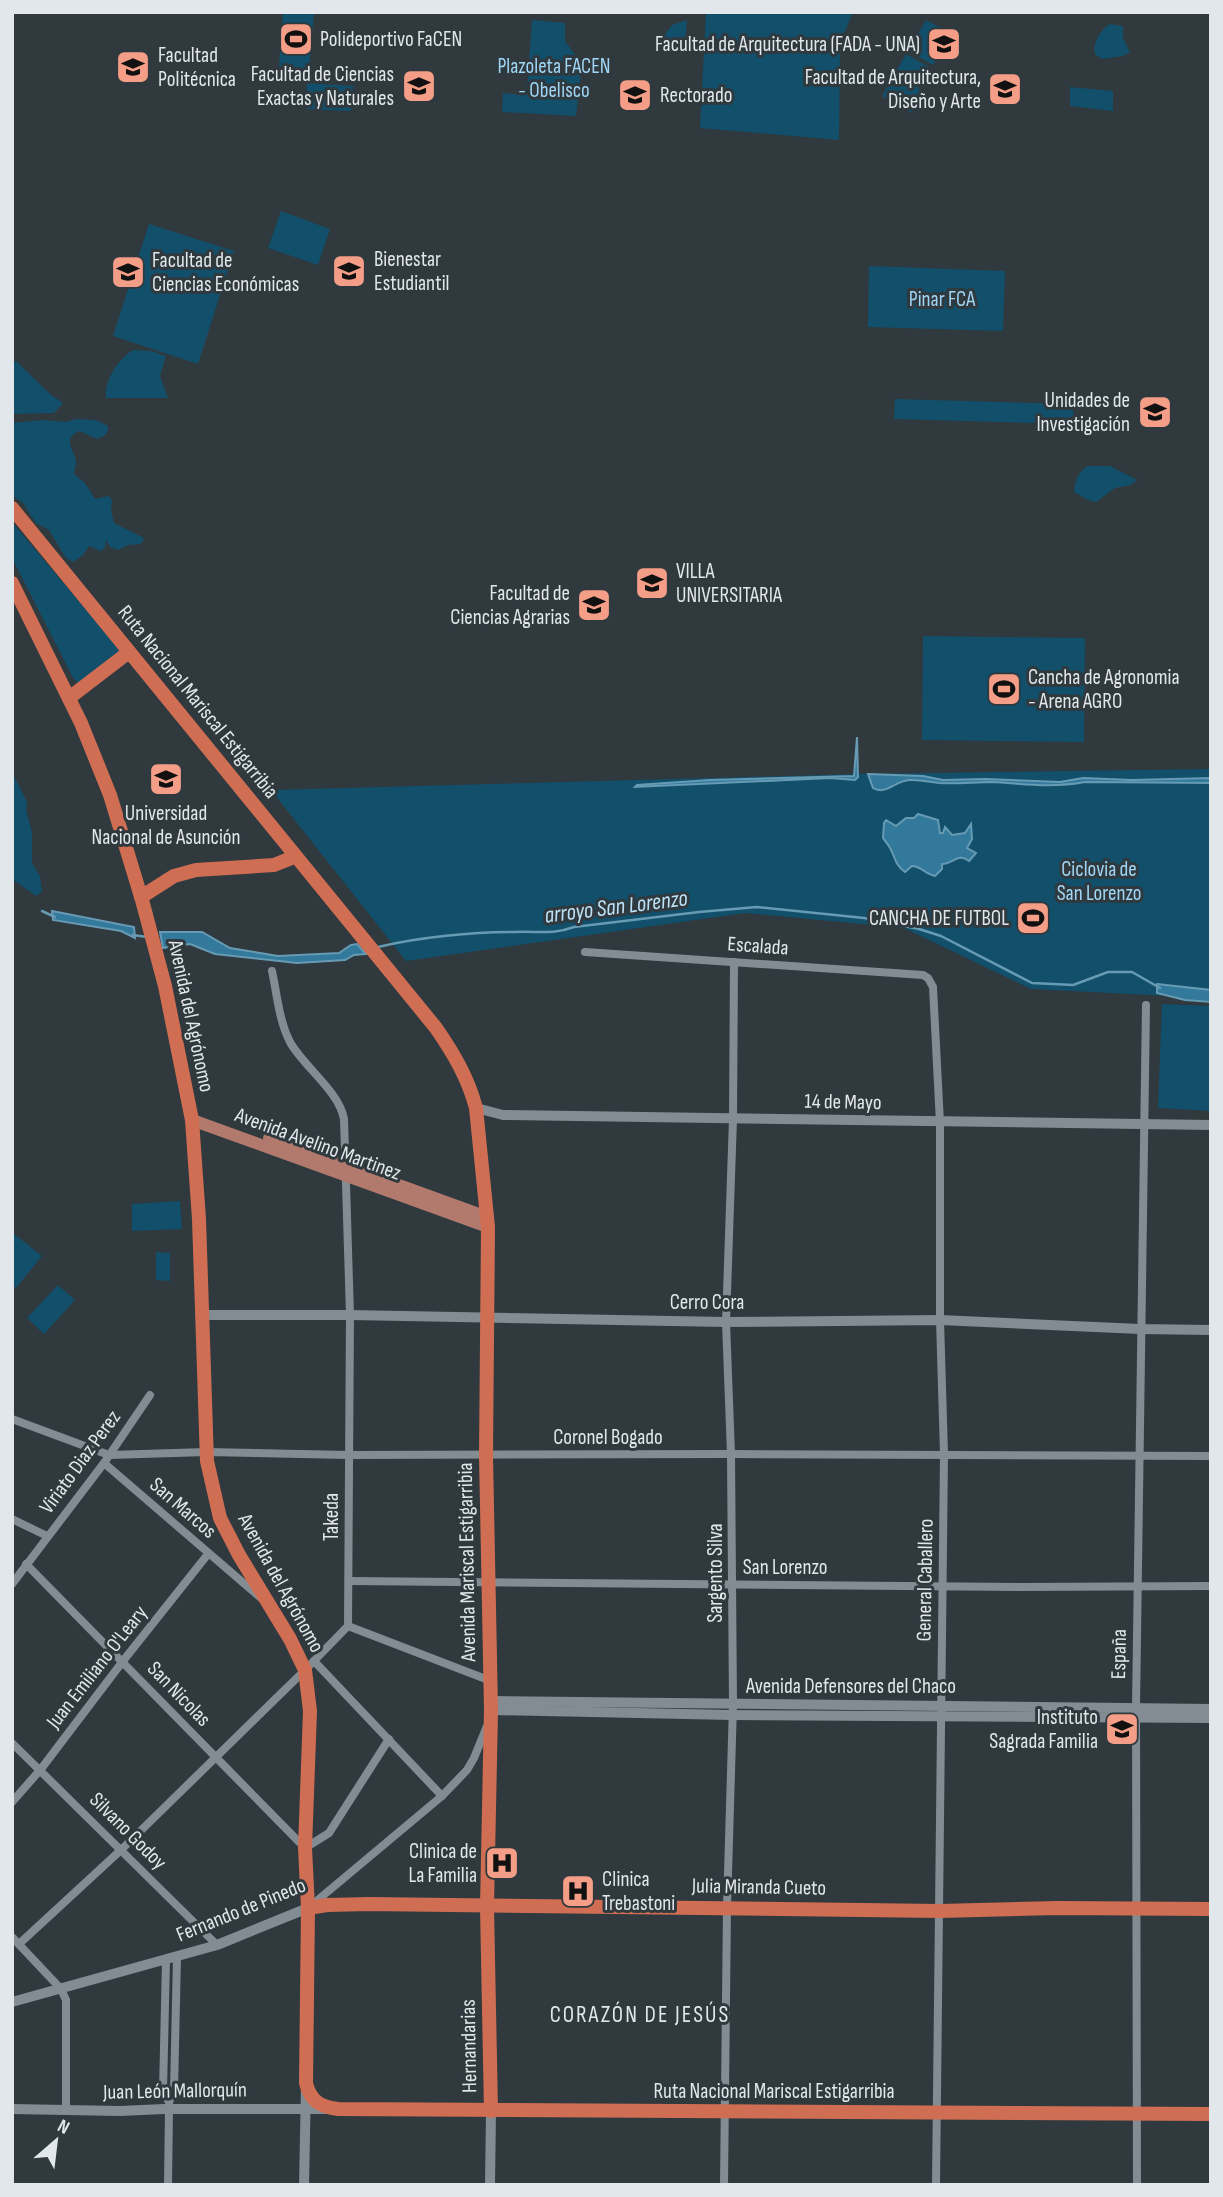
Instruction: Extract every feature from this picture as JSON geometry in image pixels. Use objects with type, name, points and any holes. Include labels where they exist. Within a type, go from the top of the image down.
[{"type":"highway","name":"Ruta Nacional Mariscal Estigarribia","points":[[12,508],[124,643],[294,857],[402,986],[452,1052],[464,1072],[476,1108]]},
{"type":"highway","points":[[12,583],[69,698],[110,795],[142,899],[174,876],[196,870],[274,865],[294,857]]},
{"type":"highway","points":[[69,698],[129,652]]},
{"type":"highway","name":"Avenida del Agrónomo","points":[[142,899],[164,986],[192,1120],[203,1315],[206,1461],[220,1518],[239,1555],[309,1666],[310,1711],[304,1848],[308,1908],[306,2084]]},
{"type":"highway","name":"Avenida Mariscal Estigarribia","points":[[476,1108],[488,1222],[486,1455],[491,1681],[488,1907]]},
{"type":"highway","name":"Julia Miranda Cueto","points":[[308,1908],[369,1904],[940,1911],[1211,1909]]},
{"type":"highway","name":"Hernandarias","points":[[488,1907],[491,2111]]},
{"type":"highway","points":[[306,2084],[308,2092],[318,2104],[338,2109]]},
{"type":"highway","name":"Ruta Nacional Mariscal Estigarribia","points":[[338,2109],[1211,2114]]},
{"type":"main road","name":"Avenida Avelino Martinez","points":[[192,1120],[346,1170],[488,1222]]},
{"type":"street","name":"Escalada","points":[[585,952],[923,975],[928,978]]},
{"type":"street","name":"Sargento Silva","points":[[724,2185],[733,1584],[726,1322],[733,1119],[734,962]]},
{"type":"street","name":"Takeda","points":[[272,971],[285,1032],[291,1045],[343,1111],[351,1315],[348,1626]]},
{"type":"street","name":"General Caballero","points":[[928,978],[933,987],[940,1123],[940,1320],[944,1454],[936,2185]]},
{"type":"street","name":"España","points":[[1138,2185],[1136,1712],[1146,1005]]},
{"type":"street","name":"14 de Mayo","points":[[476,1108],[503,1115],[1211,1125]]},
{"type":"street","name":"Cerro Cora","points":[[203,1315],[726,1322],[940,1320],[1140,1329],[1211,1329]]},
{"type":"street","name":"Viriato Diaz Perez","points":[[12,1584],[106,1459],[150,1395]]},
{"type":"street","name":"Coronel Bogado","points":[[12,1419],[106,1459],[207,1452],[348,1455],[1211,1456]]},
{"type":"street","name":"San Marcos","points":[[106,1459],[208,1554],[271,1607]]},
{"type":"street","points":[[12,1519],[47,1536]]},
{"type":"street","name":"Juan Emiliano O'Leary","points":[[12,1802],[41,1769],[122,1661],[208,1554]]},
{"type":"street","name":"San Nicolas","points":[[26,1564],[304,1848]]},
{"type":"street","name":"San Lorenzo","points":[[349,1581],[1211,1586]]},
{"type":"street","points":[[66,2111],[66,2000],[61,1989],[15,1941],[122,1849],[348,1626],[491,1681]]},
{"type":"street","points":[[309,1666],[389,1739],[442,1796]]},
{"type":"street","name":"Avenida Defensores del Chaco","points":[[491,1710],[1136,1712],[1211,1709]]},
{"type":"street","name":"Fernando de Pinedo","points":[[12,2001],[217,1945],[308,1908],[442,1796],[467,1770],[491,1710]]},
{"type":"street","name":"Avenida Defensores del Chaco","points":[[1136,1712],[1211,1718]]},
{"type":"street","points":[[304,1848],[329,1833],[389,1739]]},
{"type":"street","name":"Silvano Godoy","points":[[12,1742],[217,1945]]},
{"type":"street","points":[[168,2185],[169,2105],[174,2091],[172,1959]]},
{"type":"street","points":[[304,2185],[306,2084]]},
{"type":"street","name":"Juan León Mallorquín","points":[[12,2109],[66,2111],[169,2105],[338,2109]]},
{"type":"street","name":"Hernandarias","points":[[490,2185],[491,2111]]},
{"type":"green space","name":"Polideportivo FaCEN","points":[[283,12],[314,12],[309,69],[279,66]]},
{"type":"green space","points":[[706,12],[853,12],[840,43],[839,140],[700,128]]},
{"type":"green space","name":"Plazoleta FACEN - Obelisco","points":[[532,20],[565,23],[565,41],[582,64],[576,116],[502,112],[503,93],[527,93]]},
{"type":"green space","points":[[687,20],[684,52],[656,50],[655,47],[672,25]]},
{"type":"green space","points":[[926,20],[945,30],[947,41],[933,65],[908,51]]},
{"type":"green space","points":[[1110,24],[1123,26],[1123,38],[1130,52],[1123,56],[1102,59],[1095,54],[1096,41]]},
{"type":"green space","points":[[906,54],[929,67],[918,86],[922,97],[912,113],[882,96]]},
{"type":"green space","points":[[307,83],[353,86],[351,111],[306,109]]},
{"type":"green space","points":[[1070,87],[1113,91],[1113,111],[1070,106]]},
{"type":"green space","points":[[281,211],[330,229],[318,265],[268,248]]},
{"type":"green space","points":[[149,224],[234,251],[198,364],[113,336]]},
{"type":"green space","name":"Pinar FCA","points":[[869,266],[1005,271],[1003,331],[868,327]]},
{"type":"green space","points":[[133,350],[151,351],[166,356],[160,376],[168,398],[106,398],[107,385],[113,371]]},
{"type":"green space","points":[[16,361],[63,403],[54,413],[12,414],[12,363]]},
{"type":"green space","points":[[895,399],[1073,404],[1074,424],[894,419]]},
{"type":"green space","points":[[76,419],[96,420],[108,428],[106,434],[97,439],[79,431],[71,438],[70,445],[76,462],[74,474],[85,483],[95,499],[109,496],[112,500],[114,523],[144,538],[141,544],[128,545],[118,550],[110,547],[106,540],[105,548],[101,551],[89,546],[83,555],[73,562],[66,558],[49,530],[36,523],[23,503],[12,495],[12,423],[43,420],[66,422]]},
{"type":"green space","points":[[1088,466],[1110,466],[1137,480],[1131,485],[1115,488],[1096,502],[1088,500],[1074,492],[1078,477]]},
{"type":"green space","points":[[12,522],[123,654],[82,687],[73,678],[12,558]]},
{"type":"green space","name":"Cancha de Agronomia - Arena AGRO","points":[[923,636],[1085,638],[1084,742],[922,740]]},
{"type":"green space","points":[[12,768],[27,802],[26,810],[32,832],[32,863],[40,876],[42,892],[36,896],[12,879]]},
{"type":"green space","name":"Ciclovia de San Lorenzo","points":[[1211,769],[1211,998],[1031,989],[904,928],[745,913],[406,961],[271,790],[859,774]]},
{"type":"green space","points":[[1162,1004],[1211,1006],[1211,1111],[1158,1108]]},
{"type":"green space","points":[[180,1201],[182,1229],[132,1231],[132,1204]]},
{"type":"green space","points":[[14,1234],[42,1256],[16,1288],[12,1285]]},
{"type":"green space","points":[[156,1252],[170,1253],[170,1281],[156,1280]]},
{"type":"green space","points":[[58,1285],[75,1300],[44,1334],[27,1318]]},
{"type":"shaded area","points":[[857,737],[858,777],[855,780],[830,778],[635,787],[710,780],[854,776]]},
{"type":"shaded area","points":[[868,774],[923,776],[943,780],[1060,782],[1083,778],[1211,778],[1211,783],[1085,782],[1050,785],[906,780],[878,790],[873,788]]},
{"type":"shaded area","points":[[918,814],[938,820],[940,833],[943,833],[945,827],[952,835],[965,833],[971,824],[972,839],[967,848],[976,853],[969,861],[959,858],[942,864],[942,869],[935,876],[915,866],[905,872],[883,838],[884,823],[886,820],[896,826],[906,818],[914,818]]},
{"type":"shaded area","points":[[52,911],[134,927],[135,938],[121,931],[53,920]]},
{"type":"shaded area","points":[[160,932],[202,932],[230,948],[278,956],[339,953],[357,944],[366,954],[354,955],[345,960],[297,963],[215,954],[190,944],[163,948]]},
{"type":"shaded area","points":[[1157,984],[1211,990],[1211,1002],[1185,1000],[1157,993]]},
{"type":"waterway","name":"arroyo San Lorenzo","points":[[378,947],[446,936],[552,932],[574,927],[757,907],[864,918],[919,929],[941,936],[1032,983],[1073,985],[1108,972],[1132,972],[1160,988]]},
{"type":"waterway","name":"arroyo San Lorenzo","points":[[42,911],[55,917]]},
{"type":"waterway","name":"arroyo San Lorenzo","points":[[133,935],[147,937]]},
{"type":"place","name":"Polideportivo FaCEN","points":[[296,39]]},
{"type":"place","name":"Facultad de Arquitectura (FADA - UNA)","points":[[944,44]]},
{"type":"place","name":"Facultad Politécnica","points":[[133,67]]},
{"type":"place","name":"Facultad de Ciencias Exactas y Naturales","points":[[419,86]]},
{"type":"place","name":"Facultad de Arquitectura, Diseño y Arte","points":[[1005,89]]},
{"type":"place","name":"Rectorado","points":[[635,95]]},
{"type":"place","name":"Bienestar Estudiantil","points":[[349,271]]},
{"type":"place","name":"Facultad de Ciencias Económicas","points":[[128,272]]},
{"type":"place","name":"Unidades de Investigación","points":[[1155,412]]},
{"type":"place","name":"VILLA UNIVERSITARIA","points":[[652,583]]},
{"type":"place","name":"Facultad de Ciencias Agrarias","points":[[594,605]]},
{"type":"place","name":"Cancha de Agronomia - Arena AGRO","points":[[1004,689]]},
{"type":"place","name":"Universidad Nacional de Asunción","points":[[166,779]]},
{"type":"place","name":"CANCHA DE FUTBOL","points":[[1033,918]]},
{"type":"place","name":"Instituto Sagrada Familia","points":[[1122,1729]]},
{"type":"place","name":"Clinica de La Familia","points":[[502,1863]]},
{"type":"place","name":"Clinica Trebastoni","points":[[578,1891]]},
{"type":"district","name":"CORAZÓN DE JESÚS","points":[[640,2015]]}]
